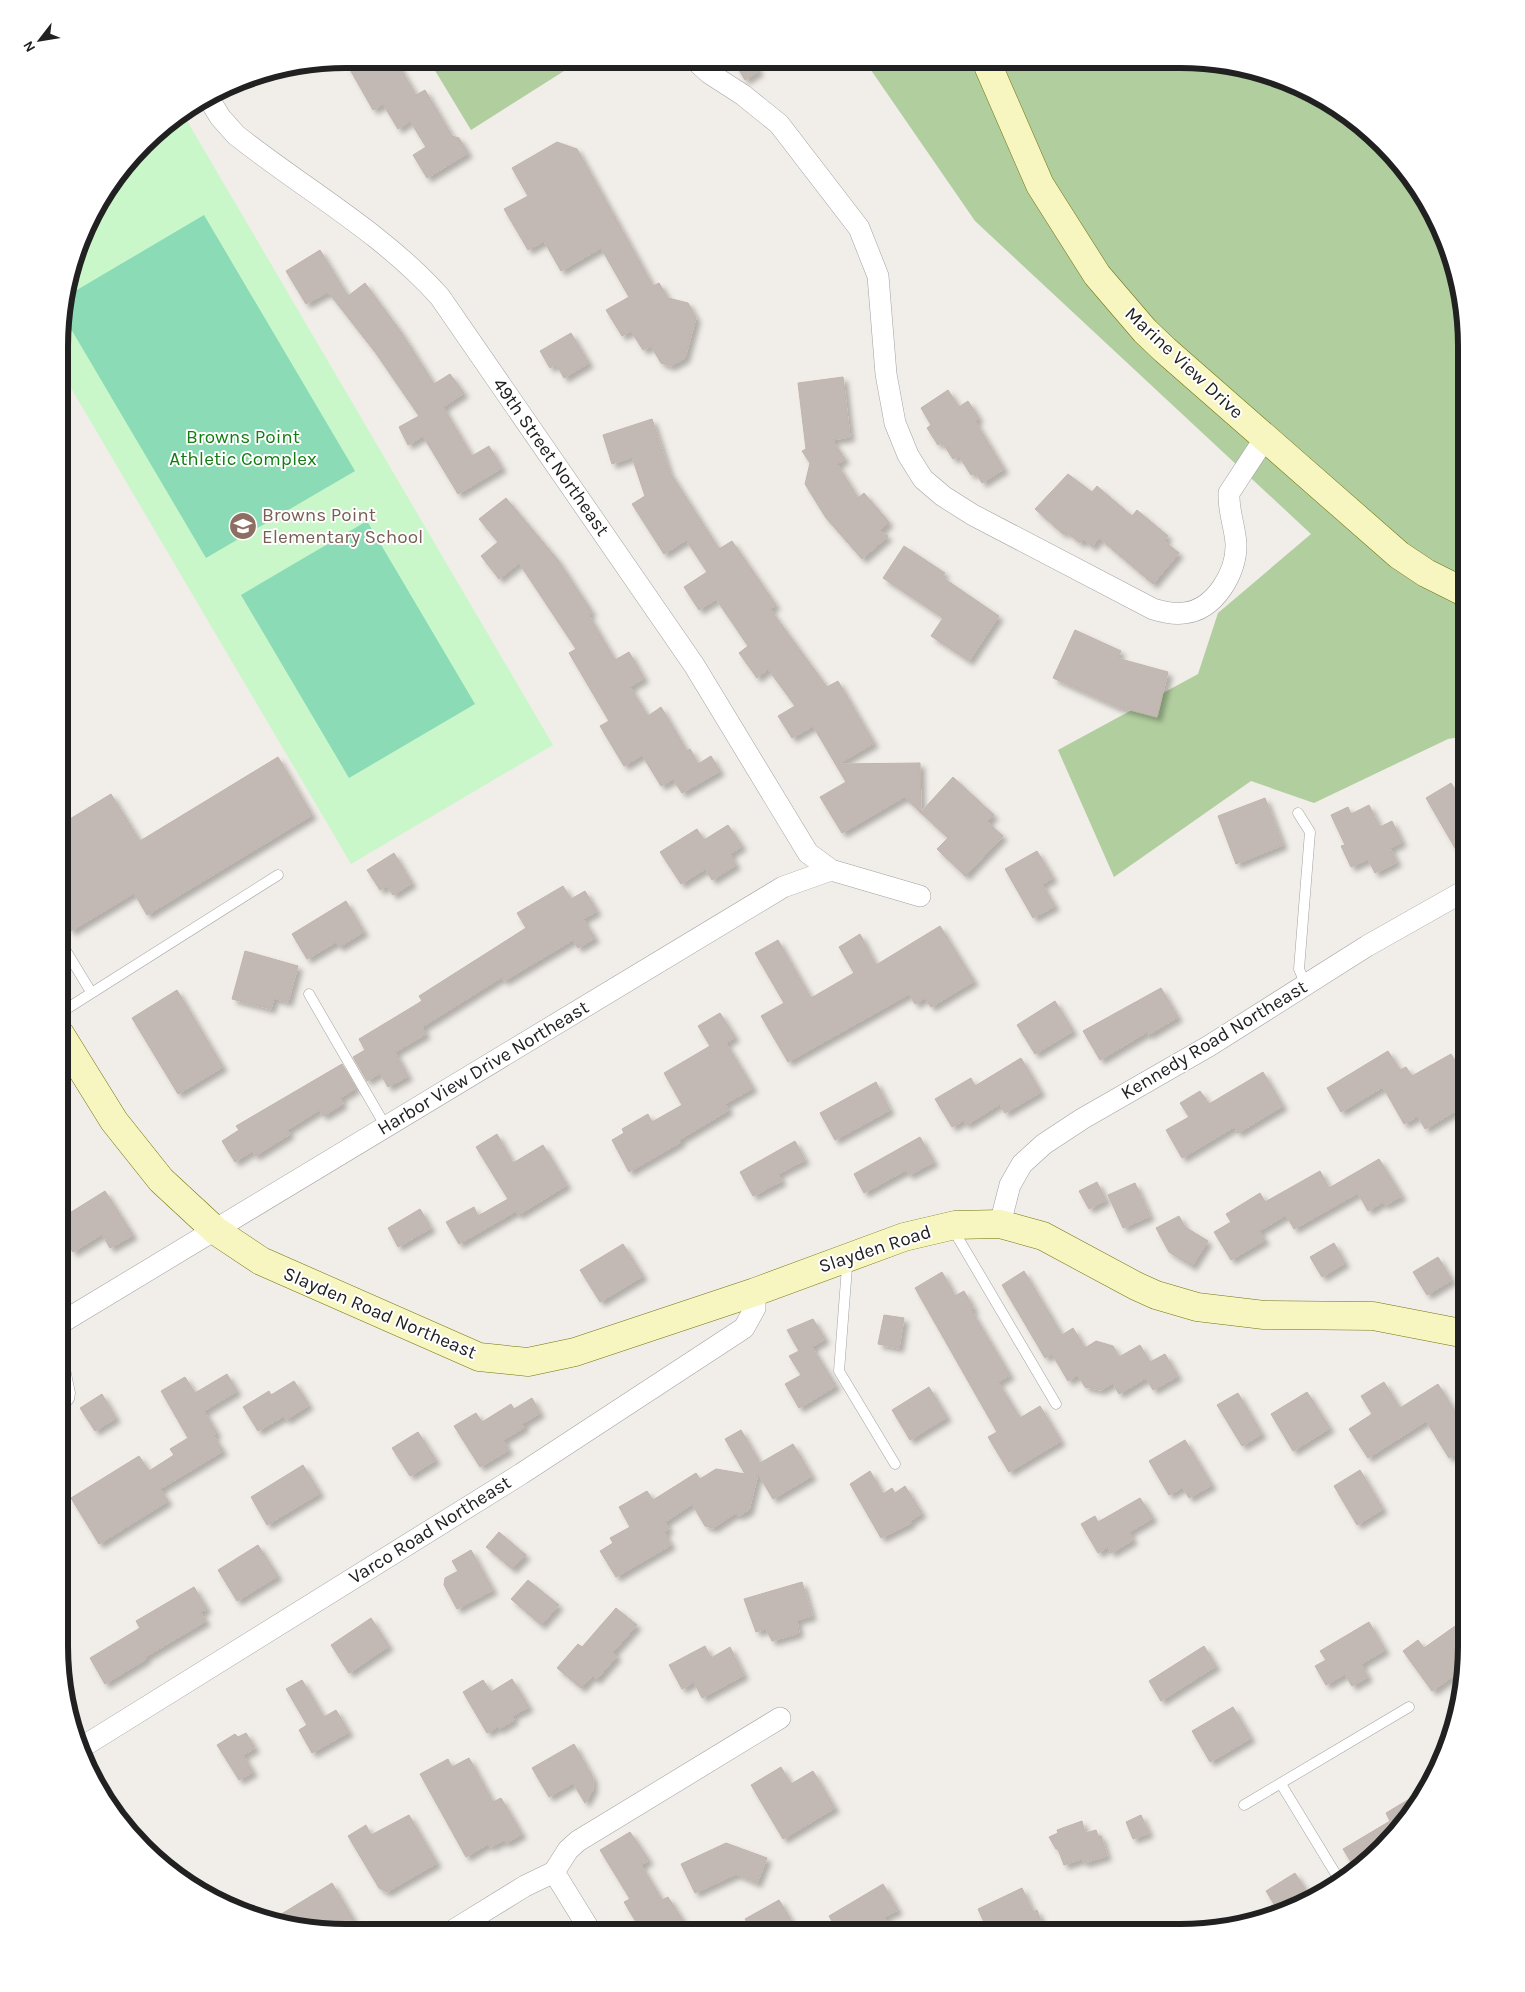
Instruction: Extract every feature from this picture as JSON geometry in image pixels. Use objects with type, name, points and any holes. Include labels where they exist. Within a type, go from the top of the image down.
[{"type":"street","points":[[702,67],[743,95],[779,124],[859,228],[878,276],[886,374],[896,422],[908,455],[924,479],[943,496],[973,515],[1153,609],[1163,612],[1184,613],[1195,610],[1216,595],[1232,572],[1236,544],[1229,493],[1265,438]]},
{"type":"street","name":"Marine View Drive","points":[[989,67],[1040,185],[1097,275],[1145,331],[1399,555],[1426,573],[1458,589]]},
{"type":"street","name":"49th Street Northeast","points":[[211,102],[220,117],[236,135],[389,249],[422,277],[440,297],[694,665],[808,853],[831,870]]},
{"type":"street","points":[[831,870],[920,896]]},
{"type":"street","name":"Harbor View Drive Northeast","points":[[67,1319],[216,1231],[765,896],[796,881],[831,870]]},
{"type":"street","name":"Kennedy Road Northeast","points":[[1000,1224],[1010,1185],[1022,1164],[1044,1144],[1367,946],[1458,895]]},
{"type":"street","name":"Slayden Road Northeast","points":[[67,1045],[114,1121],[149,1165],[167,1186],[216,1231],[261,1261],[479,1357],[528,1362],[575,1352],[754,1292]]},
{"type":"street","points":[[1000,1224],[1043,1236],[1149,1292],[1197,1307],[1256,1314],[1373,1316],[1458,1332]]},
{"type":"street","name":"Slayden Road","points":[[754,1292],[904,1237],[955,1226],[1000,1224]]},
{"type":"street","name":"Varco Road Northeast","points":[[86,1745],[521,1474],[744,1328],[755,1308],[754,1292]]},
{"type":"street","points":[[463,1924],[525,1886],[554,1872],[568,1850],[578,1841],[780,1718]]},
{"type":"street","points":[[554,1872],[586,1924]]},
{"type":"lane","points":[[1298,813],[1310,832],[1299,969],[1306,985]]},
{"type":"lane","points":[[67,1008],[278,875]]},
{"type":"lane","points":[[67,953],[91,992]]},
{"type":"lane","points":[[308,994],[386,1127]]},
{"type":"lane","points":[[955,1226],[958,1238],[1056,1404]]},
{"type":"lane","points":[[844,1258],[847,1266],[839,1371],[895,1464]]},
{"type":"lane","points":[[67,1379],[70,1394],[67,1402]]},
{"type":"lane","points":[[1244,1805],[1409,1707]]},
{"type":"lane","points":[[1281,1784],[1337,1876]]},
{"type":"green space","points":[[433,67],[570,67],[471,130]]},
{"type":"green space","points":[[869,67],[1180,67],[1234,73],[1269,82],[1302,96],[1334,114],[1363,136],[1389,162],[1411,191],[1429,223],[1443,256],[1455,309],[1458,346],[1458,737],[1448,739],[1314,803],[1251,781],[1114,877],[1058,750],[1198,674],[1218,613],[1311,534],[975,221]]},
{"type":"green space","name":"Browns Point Athletic Complex","points":[[185,118],[553,745],[351,864],[67,381],[68,327],[73,291],[82,256],[96,223],[114,191],[136,162],[162,136]]},
{"type":"green space","points":[[204,215],[355,471],[206,558],[68,324],[73,292]]},
{"type":"green space","points":[[367,521],[475,704],[349,778],[241,595]]},
{"type":"building","points":[[349,67],[400,67],[416,95],[425,90],[452,136],[459,138],[468,153],[427,178],[413,155],[426,147],[410,121],[398,129],[383,104],[373,110]]},
{"type":"building","points":[[737,67],[756,67],[759,71],[745,80]]},
{"type":"building","points":[[557,142],[577,149],[653,286],[659,283],[668,298],[688,303],[696,318],[685,358],[671,366],[661,363],[651,346],[643,350],[631,331],[622,336],[606,310],[629,297],[601,248],[561,271],[544,241],[528,250],[504,209],[528,196],[512,168]]},
{"type":"building","points":[[320,250],[348,296],[365,283],[401,332],[434,384],[450,374],[464,393],[443,407],[472,456],[489,446],[502,468],[458,494],[423,436],[408,445],[399,427],[419,416],[375,352],[328,292],[306,304],[286,271]]},
{"type":"building","points":[[571,333],[589,363],[564,378],[556,364],[550,368],[540,351]]},
{"type":"building","points":[[843,377],[850,437],[832,440],[845,459],[837,464],[858,498],[864,493],[889,522],[880,531],[888,536],[862,559],[826,518],[805,484],[810,463],[802,451],[806,449],[798,383]]},
{"type":"building","points":[[948,390],[959,407],[968,401],[979,418],[975,421],[1004,469],[982,483],[976,472],[971,475],[959,456],[953,459],[942,442],[938,445],[927,428],[931,425],[921,408]]},
{"type":"building","points":[[652,419],[669,471],[719,549],[732,541],[776,605],[770,609],[827,687],[838,681],[874,743],[838,764],[920,763],[921,812],[953,777],[994,815],[987,822],[1003,836],[965,876],[937,849],[948,838],[904,797],[842,833],[820,797],[846,782],[813,726],[792,738],[778,716],[795,706],[768,669],[757,678],[739,653],[748,646],[716,599],[699,610],[684,587],[707,572],[686,540],[664,554],[632,504],[645,496],[632,457],[612,464],[603,435]]},
{"type":"building","points":[[1068,474],[1092,492],[1097,486],[1132,516],[1137,510],[1168,536],[1164,541],[1179,553],[1153,584],[1099,538],[1092,547],[1084,540],[1080,543],[1065,531],[1063,534],[1035,509]]},
{"type":"building","points":[[506,498],[558,560],[592,612],[588,614],[615,660],[629,652],[644,678],[630,687],[648,716],[661,707],[687,751],[690,749],[698,764],[711,756],[720,771],[682,793],[673,779],[661,786],[642,755],[624,766],[600,726],[609,721],[569,653],[576,649],[519,563],[499,579],[481,556],[498,542],[479,519]]},
{"type":"building","points":[[904,546],[945,573],[942,577],[999,616],[969,661],[931,636],[943,618],[883,578]]},
{"type":"building","points":[[1075,630],[1121,651],[1117,658],[1168,672],[1157,717],[1115,706],[1053,678]]},
{"type":"building","points":[[278,757],[312,815],[147,915],[134,893],[71,931],[67,924],[67,821],[111,794],[140,841]]},
{"type":"building","points":[[1451,783],[1458,794],[1458,846],[1455,848],[1426,798]]},
{"type":"building","points":[[1265,798],[1283,845],[1236,864],[1218,816]]},
{"type":"building","points":[[1369,805],[1380,827],[1392,821],[1402,842],[1390,848],[1397,862],[1375,873],[1368,859],[1351,867],[1341,846],[1345,845],[1331,815],[1348,807],[1351,814]]},
{"type":"building","points":[[728,825],[742,846],[730,854],[736,865],[712,880],[705,869],[681,884],[660,852],[697,829],[704,840]]},
{"type":"building","points":[[1037,851],[1053,878],[1042,884],[1055,906],[1033,918],[1005,869]]},
{"type":"building","points":[[394,853],[412,883],[393,895],[387,886],[380,890],[367,870]]},
{"type":"building","points":[[563,886],[571,899],[585,891],[597,911],[583,919],[595,938],[578,948],[573,940],[504,981],[502,977],[422,1027],[426,1034],[395,1052],[408,1076],[388,1087],[380,1073],[367,1081],[353,1057],[365,1050],[359,1039],[422,1001],[419,996],[526,928],[517,913]]},
{"type":"building","points":[[346,901],[364,932],[339,947],[336,942],[307,959],[292,934]]},
{"type":"building","points":[[940,926],[974,981],[931,1007],[925,998],[915,1004],[909,994],[788,1062],[761,1016],[784,1003],[755,953],[778,940],[811,998],[854,973],[839,947],[860,934],[876,965]]},
{"type":"building","points":[[245,951],[298,966],[288,1002],[274,998],[271,1009],[232,999]]},
{"type":"building","points":[[1161,988],[1178,1017],[1148,1035],[1147,1032],[1100,1060],[1083,1031]]},
{"type":"building","points":[[177,990],[223,1067],[178,1094],[132,1018]]},
{"type":"building","points":[[1055,1001],[1073,1031],[1035,1054],[1017,1025]]},
{"type":"building","points":[[720,1013],[735,1037],[726,1043],[753,1088],[725,1104],[729,1110],[679,1140],[681,1142],[629,1172],[612,1140],[624,1133],[622,1129],[648,1114],[652,1122],[682,1105],[664,1073],[710,1046],[698,1026]]},
{"type":"building","points":[[1388,1051],[1400,1070],[1406,1067],[1412,1076],[1451,1054],[1458,1066],[1458,1110],[1425,1129],[1418,1116],[1404,1124],[1383,1087],[1341,1112],[1327,1088]]},
{"type":"building","points":[[1021,1058],[1041,1092],[1005,1113],[1000,1104],[966,1125],[964,1120],[952,1127],[935,1099],[971,1078],[975,1086]]},
{"type":"building","points":[[342,1064],[356,1088],[340,1098],[343,1104],[323,1116],[319,1110],[287,1130],[290,1134],[255,1156],[252,1151],[235,1162],[222,1141],[239,1130],[236,1126]]},
{"type":"building","points":[[1263,1072],[1283,1106],[1238,1133],[1234,1127],[1182,1158],[1166,1130],[1189,1117],[1180,1103],[1200,1091],[1209,1104]]},
{"type":"building","points":[[876,1082],[890,1110],[835,1140],[820,1113]]},
{"type":"building","points":[[497,1134],[513,1163],[543,1145],[567,1185],[518,1215],[516,1211],[459,1244],[446,1222],[474,1207],[478,1216],[508,1199],[476,1147]]},
{"type":"building","points":[[920,1137],[934,1162],[909,1175],[906,1170],[864,1193],[854,1174]]},
{"type":"building","points":[[795,1141],[805,1160],[778,1174],[782,1181],[753,1196],[740,1172]]},
{"type":"building","points":[[1379,1159],[1402,1196],[1385,1205],[1383,1202],[1368,1211],[1358,1193],[1294,1229],[1286,1215],[1259,1231],[1265,1240],[1231,1260],[1214,1232],[1231,1222],[1226,1214],[1260,1193],[1265,1202],[1320,1171],[1329,1188]]},
{"type":"building","points":[[1097,1182],[1106,1200],[1089,1209],[1079,1191]]},
{"type":"building","points":[[1135,1183],[1150,1216],[1123,1228],[1108,1195]]},
{"type":"building","points":[[105,1191],[133,1235],[110,1248],[102,1234],[73,1252],[67,1242],[67,1215]]},
{"type":"building","points":[[420,1209],[431,1228],[398,1247],[388,1228]]},
{"type":"building","points":[[1179,1216],[1185,1227],[1208,1241],[1192,1266],[1169,1252],[1156,1228]]},
{"type":"building","points":[[1334,1243],[1345,1263],[1322,1277],[1310,1257]]},
{"type":"building","points":[[623,1244],[643,1276],[600,1302],[580,1270]]},
{"type":"building","points":[[1438,1257],[1452,1280],[1427,1295],[1413,1272]]},
{"type":"building","points":[[1024,1271],[1062,1335],[1073,1328],[1085,1348],[1096,1341],[1113,1346],[1119,1357],[1140,1345],[1150,1362],[1165,1354],[1178,1376],[1153,1390],[1146,1378],[1119,1394],[1113,1383],[1101,1390],[1085,1387],[1078,1375],[1068,1381],[1052,1354],[1045,1358],[1002,1285]]},
{"type":"building","points":[[942,1272],[955,1296],[964,1291],[974,1309],[971,1310],[1010,1375],[998,1382],[1020,1418],[1040,1406],[1061,1441],[1009,1472],[988,1437],[997,1432],[915,1288]]},
{"type":"building","points":[[884,1315],[904,1318],[899,1348],[878,1344]]},
{"type":"building","points":[[813,1319],[825,1339],[812,1347],[836,1386],[799,1408],[785,1384],[801,1375],[789,1356],[799,1351],[787,1330]]},
{"type":"building","points":[[227,1374],[237,1391],[204,1411],[217,1433],[213,1435],[223,1451],[160,1489],[168,1501],[99,1544],[71,1498],[139,1456],[149,1471],[174,1455],[170,1449],[188,1438],[161,1391],[185,1377],[195,1393]]},
{"type":"building","points":[[294,1381],[309,1405],[286,1420],[284,1416],[258,1431],[243,1407],[269,1391],[271,1395]]},
{"type":"building","points":[[1384,1382],[1400,1408],[1438,1384],[1458,1416],[1458,1453],[1449,1458],[1426,1421],[1368,1458],[1349,1429],[1372,1414],[1361,1396]]},
{"type":"building","points":[[929,1387],[947,1417],[910,1440],[892,1410]]},
{"type":"building","points":[[1307,1392],[1330,1428],[1293,1451],[1271,1414]]},
{"type":"building","points":[[1238,1393],[1262,1434],[1242,1446],[1217,1405]]},
{"type":"building","points":[[102,1394],[116,1418],[95,1431],[80,1408]]},
{"type":"building","points":[[532,1398],[540,1413],[522,1424],[525,1427],[503,1440],[509,1450],[480,1467],[454,1426],[476,1413],[482,1422],[511,1404],[514,1409]]},
{"type":"building","points":[[741,1430],[760,1463],[793,1444],[812,1476],[773,1499],[758,1474],[749,1510],[740,1515],[734,1514],[713,1528],[705,1526],[692,1504],[665,1522],[669,1529],[664,1532],[671,1545],[616,1577],[600,1551],[613,1543],[610,1538],[630,1527],[619,1507],[647,1491],[653,1500],[696,1473],[700,1479],[716,1469],[745,1474],[725,1439]]},
{"type":"building","points":[[418,1432],[436,1460],[410,1476],[392,1448]]},
{"type":"building","points":[[1185,1440],[1212,1485],[1189,1498],[1183,1487],[1169,1495],[1149,1461]]},
{"type":"building","points":[[303,1465],[320,1493],[267,1525],[251,1497]]},
{"type":"building","points":[[1360,1470],[1383,1509],[1357,1525],[1334,1486]]},
{"type":"building","points":[[870,1471],[883,1494],[892,1488],[895,1493],[905,1486],[922,1513],[910,1521],[911,1523],[881,1538],[850,1484]]},
{"type":"building","points":[[1140,1498],[1153,1518],[1129,1532],[1133,1540],[1111,1553],[1108,1547],[1098,1553],[1081,1524],[1095,1516],[1098,1522]]},
{"type":"building","points":[[499,1532],[526,1555],[512,1569],[486,1547]]},
{"type":"building","points":[[258,1545],[278,1576],[237,1601],[218,1570]]},
{"type":"building","points":[[471,1550],[493,1590],[457,1609],[444,1585],[445,1578],[458,1571],[452,1561]]},
{"type":"building","points":[[528,1580],[559,1605],[541,1625],[511,1599]]},
{"type":"building","points":[[802,1582],[812,1616],[797,1620],[799,1633],[772,1641],[766,1629],[756,1632],[744,1599]]},
{"type":"building","points":[[194,1587],[207,1609],[200,1612],[206,1621],[145,1657],[146,1659],[105,1684],[90,1658],[140,1628],[136,1621]]},
{"type":"building","points":[[616,1608],[637,1625],[613,1652],[617,1656],[596,1680],[592,1676],[581,1688],[557,1668],[578,1644],[582,1647]]},
{"type":"building","points":[[371,1618],[389,1646],[349,1673],[331,1645]]},
{"type":"building","points":[[1369,1622],[1385,1650],[1361,1664],[1368,1677],[1352,1686],[1345,1674],[1326,1685],[1315,1666],[1326,1660],[1320,1651]]},
{"type":"building","points":[[1458,1624],[1456,1674],[1432,1691],[1403,1651],[1418,1640],[1424,1648]]},
{"type":"building","points":[[705,1646],[711,1658],[730,1647],[744,1675],[702,1698],[694,1682],[682,1689],[669,1665]]},
{"type":"building","points":[[1204,1646],[1216,1666],[1161,1701],[1149,1681]]},
{"type":"building","points":[[512,1679],[529,1707],[512,1716],[514,1720],[499,1729],[497,1727],[487,1733],[463,1692],[483,1680],[491,1692]]},
{"type":"building","points":[[302,1680],[324,1717],[336,1710],[349,1732],[312,1753],[299,1730],[307,1725],[286,1689]]},
{"type":"building","points":[[1233,1707],[1251,1738],[1210,1762],[1192,1731]]},
{"type":"building","points":[[246,1733],[255,1748],[243,1755],[253,1772],[239,1780],[217,1745],[235,1734],[238,1737]]},
{"type":"building","points":[[574,1744],[593,1778],[593,1789],[585,1803],[573,1783],[549,1797],[532,1768]]},
{"type":"building","points":[[469,1758],[493,1802],[501,1798],[522,1834],[506,1843],[504,1840],[490,1847],[488,1844],[466,1857],[420,1774],[448,1759],[452,1767]]},
{"type":"building","points":[[781,1767],[791,1784],[813,1771],[835,1808],[783,1839],[751,1785]]},
{"type":"building","points":[[1414,1796],[1389,1830],[1352,1864],[1343,1849],[1390,1821],[1386,1813]]},
{"type":"building","points":[[409,1815],[437,1863],[387,1892],[379,1888],[348,1836],[366,1825],[371,1835]]},
{"type":"building","points":[[1141,1815],[1149,1833],[1133,1839],[1126,1822]]},
{"type":"building","points":[[1082,1821],[1085,1833],[1096,1830],[1098,1836],[1101,1836],[1107,1856],[1084,1863],[1082,1859],[1064,1865],[1058,1849],[1056,1849],[1049,1837],[1058,1833],[1057,1830]]},
{"type":"building","points":[[630,1832],[649,1860],[641,1865],[662,1900],[668,1897],[685,1924],[637,1924],[624,1902],[630,1899],[600,1850]]},
{"type":"building","points":[[726,1843],[767,1858],[757,1883],[736,1874],[695,1893],[681,1864]]},
{"type":"building","points":[[1295,1873],[1308,1893],[1276,1907],[1266,1891]]},
{"type":"building","points":[[332,1883],[354,1920],[347,1924],[327,1924],[278,1916]]},
{"type":"building","points":[[883,1884],[898,1910],[884,1917],[888,1924],[834,1924],[829,1916]]},
{"type":"building","points":[[1022,1888],[1033,1912],[1037,1910],[1042,1924],[985,1924],[978,1909]]},
{"type":"building","points":[[779,1900],[793,1924],[748,1924],[745,1919]]},
{"type":"place","name":"Browns Point Elementary School","points":[[243,526]]}]
